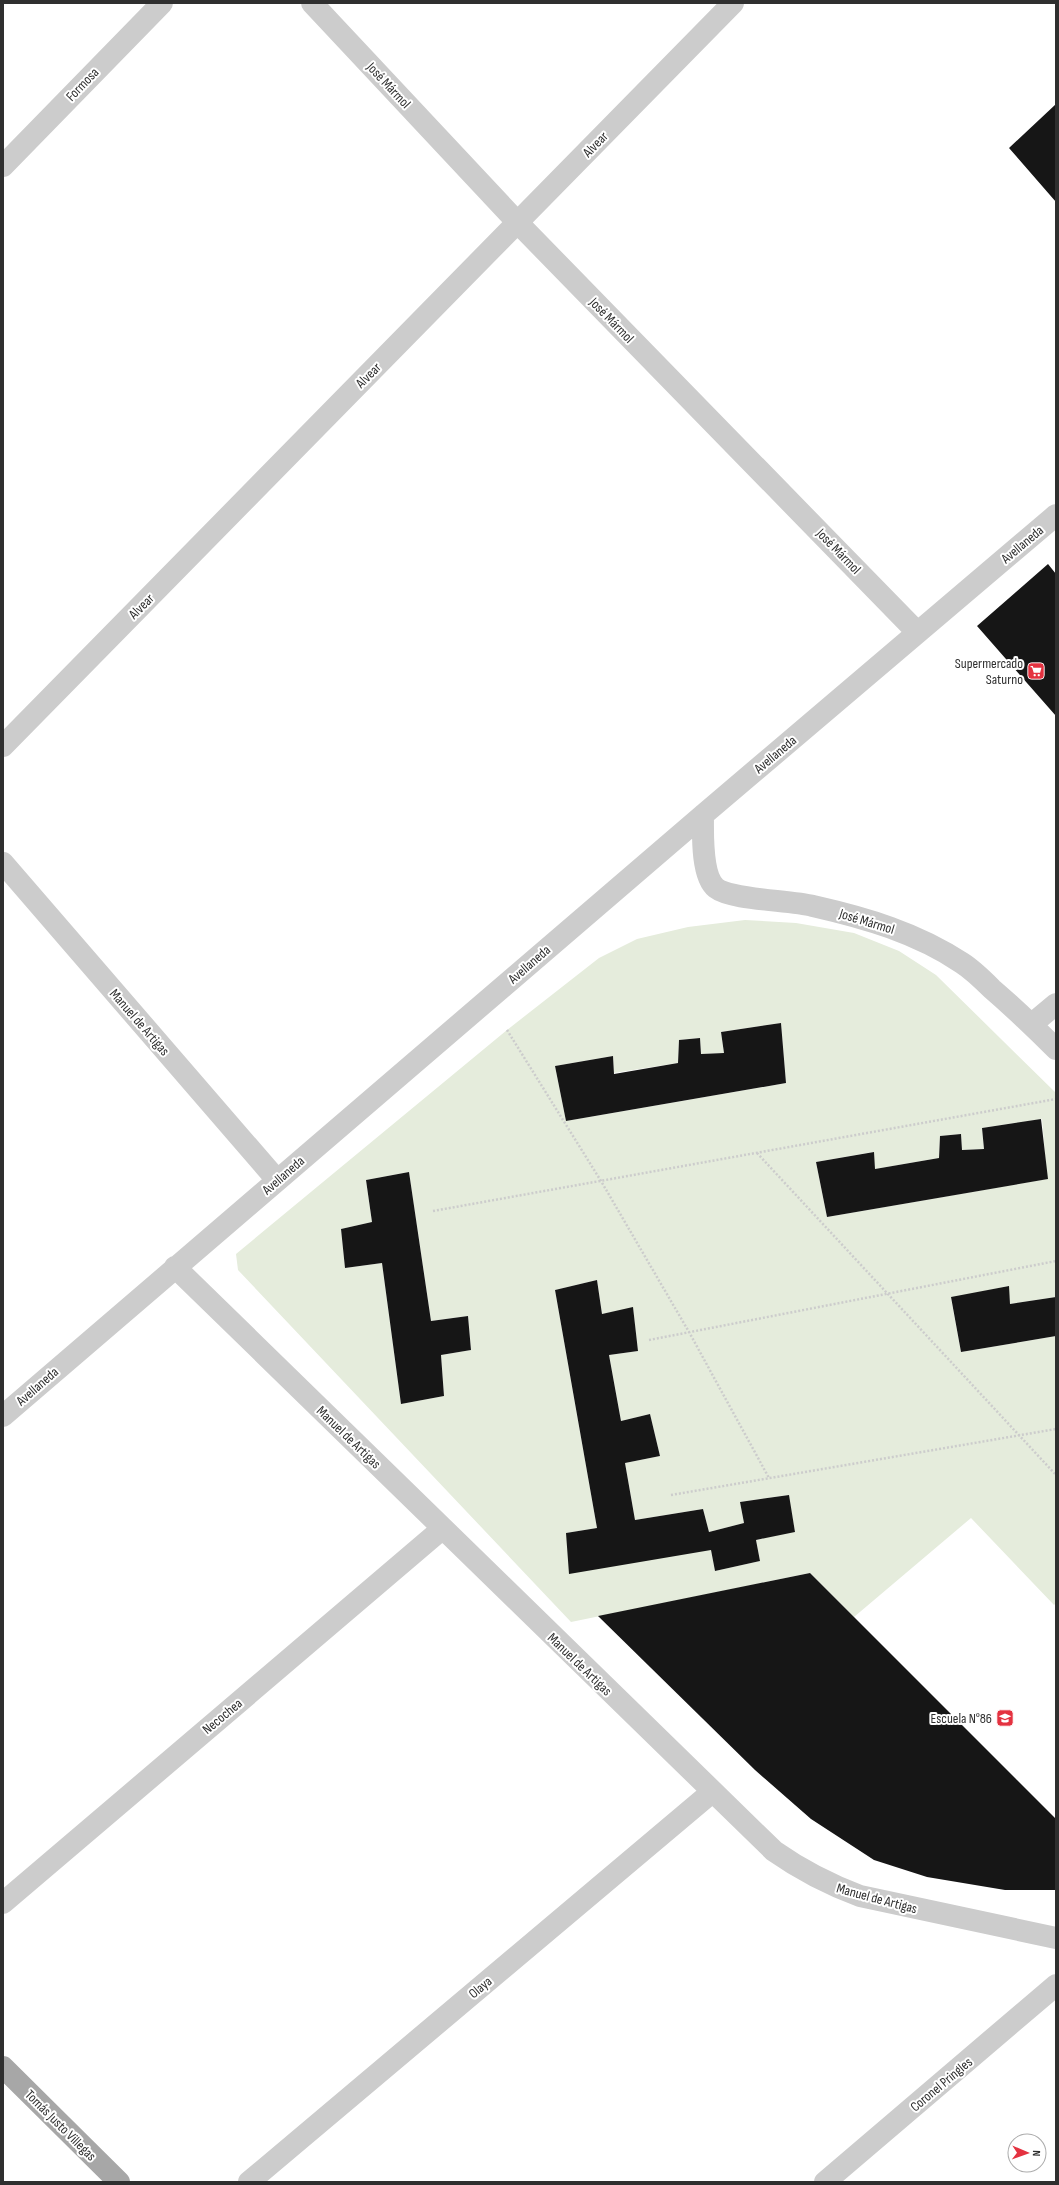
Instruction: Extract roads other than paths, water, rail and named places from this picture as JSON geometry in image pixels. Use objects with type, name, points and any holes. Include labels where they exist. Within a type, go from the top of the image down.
[{"type":"main road","name":"Tomás Justo Villegas","points":[[3,2067],[119,2182]]},
{"type":"street","name":"Formosa","points":[[3,166],[162,3]]},
{"type":"street","name":"José Mármol","points":[[312,3],[518,223],[917,632]]},
{"type":"street","name":"Alvear","points":[[3,746],[733,3]]},
{"type":"street","name":"Avellaneda","points":[[3,1416],[703,815],[1056,515]]},
{"type":"street","name":"José Mármol","points":[[703,815],[705,865],[714,887],[724,893],[796,902],[892,927],[933,946],[964,964],[1032,1024],[1056,1049]]},
{"type":"street","name":"Manuel de Artigas","points":[[3,863],[277,1180]]},
{"type":"street","points":[[1032,1024],[1056,1004]]},
{"type":"street","name":"Manuel de Artigas","points":[[175,1267],[442,1529],[774,1851],[797,1868],[831,1885],[860,1896],[1056,1938]]},
{"type":"street","name":"Necochea","points":[[3,1903],[442,1529]]},
{"type":"street","name":"Olaya","points":[[249,2182],[712,1792]]},
{"type":"street","name":"Coronel Pringles","points":[[825,2182],[1056,1985]]},
{"type":"place","name":"Supermercado Saturno","points":[[1036,671]]},
{"type":"place","name":"Escuela N°86","points":[[1005,1718]]}]
